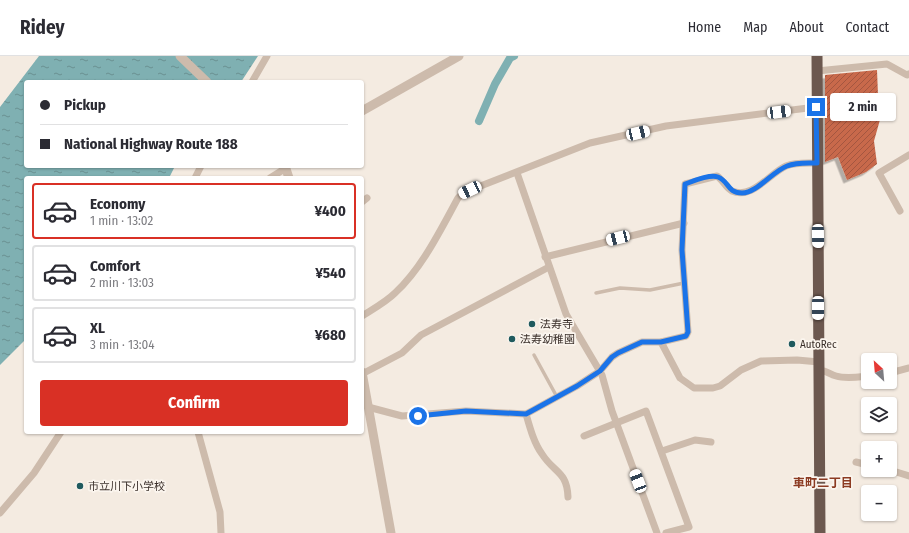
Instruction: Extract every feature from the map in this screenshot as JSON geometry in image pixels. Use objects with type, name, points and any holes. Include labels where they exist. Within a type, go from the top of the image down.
[{"type":"highway","points":[[817,56],[816,107],[820,533]]},
{"type":"street","points":[[180,56],[205,80]]},
{"type":"street","points":[[253,80],[267,56]]},
{"type":"street","points":[[364,110],[458,56]]},
{"type":"street","points":[[817,71],[887,64],[907,75],[909,74]]},
{"type":"street","points":[[364,315],[394,295],[404,285],[428,250],[462,194],[590,143],[666,126],[816,107]]},
{"type":"street","points":[[900,211],[879,172],[909,155]]},
{"type":"street","points":[[368,407],[402,416],[466,411],[526,414],[557,398],[600,371],[612,357],[618,353],[642,342],[661,342],[686,336],[688,332],[682,250],[685,184],[703,178],[717,176],[722,179],[731,191],[743,193],[752,190],[785,166],[798,163],[817,163]]},
{"type":"street","points":[[273,176],[285,168]]},
{"type":"street","points":[[517,173],[545,257],[572,326],[600,371],[617,424],[657,533]]},
{"type":"street","points":[[545,257],[684,224]]},
{"type":"street","points":[[364,372],[402,353],[421,335],[549,267]]},
{"type":"street","points":[[661,342],[680,378],[694,388],[713,388],[720,386],[741,370],[761,361],[778,360],[819,366],[835,376],[846,378],[861,377]]},
{"type":"street","points":[[897,371],[909,368]]},
{"type":"street","points":[[364,395],[368,407],[391,533]]},
{"type":"street","points":[[584,436],[617,424],[646,411],[689,527],[666,533]]},
{"type":"street","points":[[526,414],[541,453],[565,479],[568,486],[568,498]]},
{"type":"street","points":[[0,513],[34,473],[60,434]]},
{"type":"street","points":[[199,434],[220,512],[221,533]]},
{"type":"street","points":[[662,451],[695,440],[711,442]]},
{"type":"street","points":[[856,462],[861,463]]},
{"type":"street","points":[[897,472],[909,476]]},
{"type":"lane","points":[[596,293],[620,288],[650,290],[684,283]]},
{"type":"lane","points":[[534,355],[557,398]]},
{"type":"water","points":[[39,56],[258,56],[242,80],[24,80],[24,168],[174,168],[170,176],[24,176],[24,341],[0,365],[0,107]]},
{"type":"building","points":[[877,70],[878,95],[883,109],[874,141],[877,164],[866,172],[847,180],[838,157],[825,162],[825,75]]},
{"type":"waterway","points":[[479,121],[495,84],[510,58],[514,56]]},
{"type":"place","name":"法寿寺","points":[[532,324]]},
{"type":"place","name":"法寿幼稚園","points":[[512,339]]},
{"type":"place","name":"AutoRec","points":[[792,344]]},
{"type":"place","name":"市立川下小学校","points":[[80,486]]},
{"type":"district","name":"車町二丁目","points":[[823,483]]},
{"type":"route","points":[[418,416],[466,411],[518,415],[526,414],[552,401],[600,371],[612,357],[618,353],[649,340],[661,342],[686,336],[688,332],[682,250],[686,190],[685,184],[703,178],[717,176],[722,179],[731,191],[743,193],[752,190],[785,166],[798,163],[817,163],[816,107]]}]
